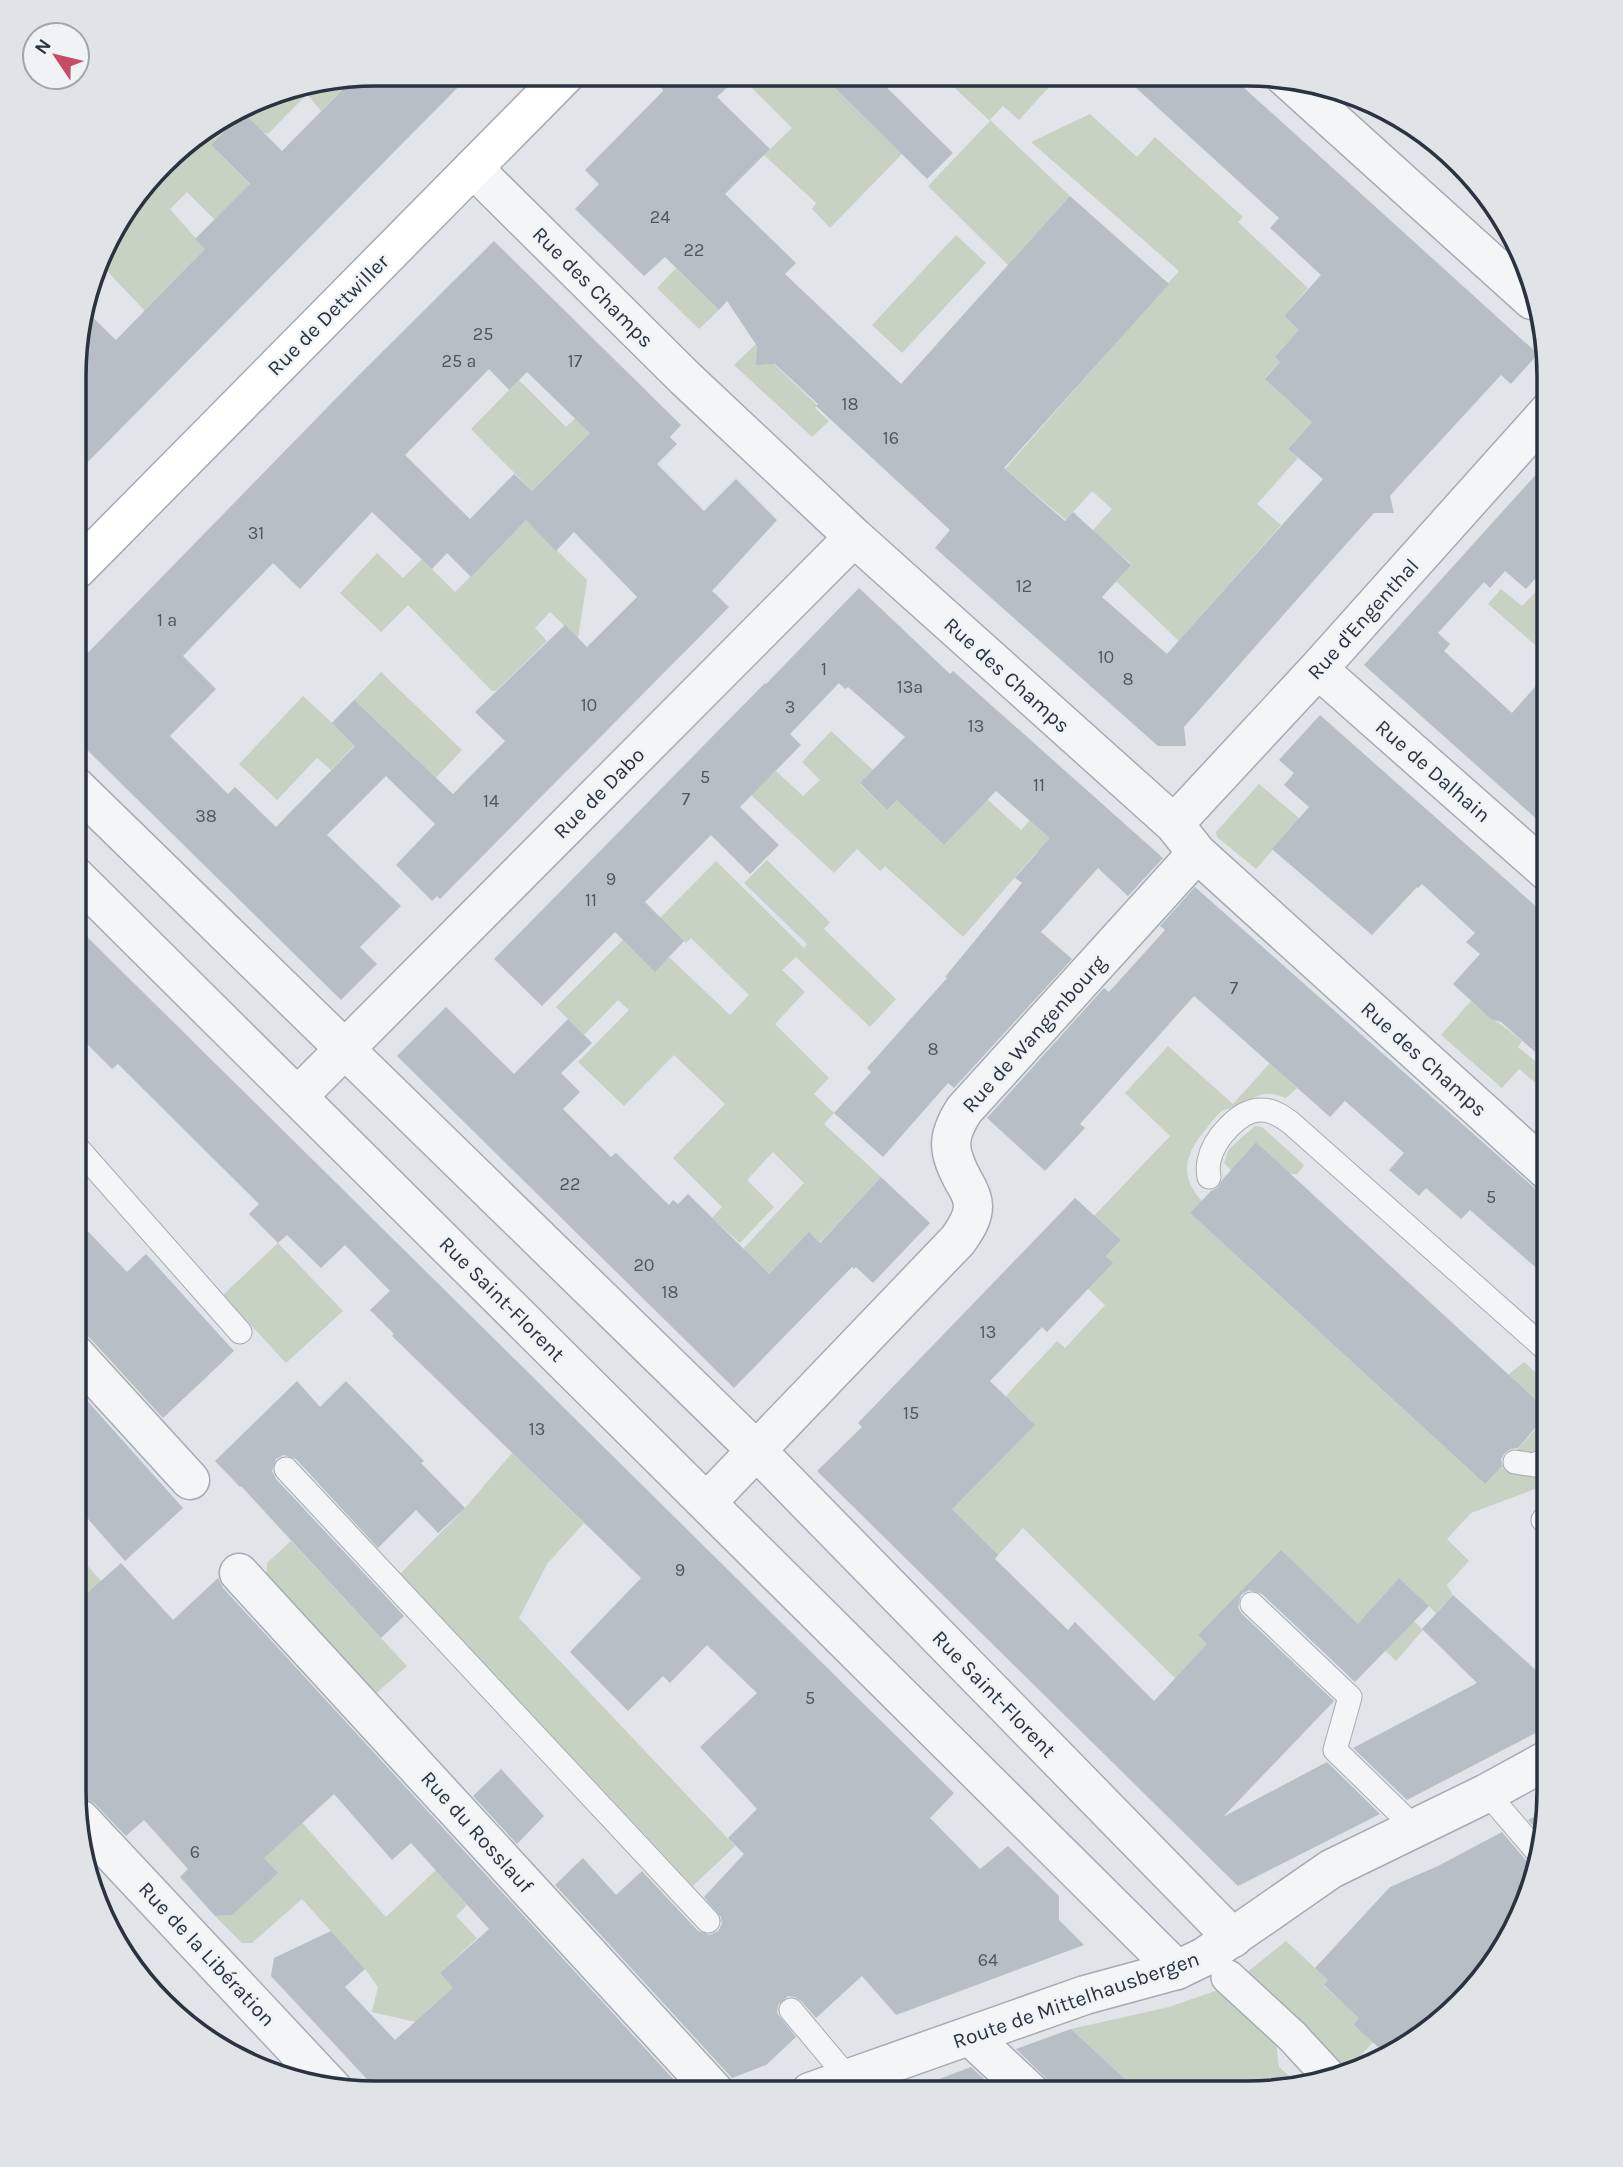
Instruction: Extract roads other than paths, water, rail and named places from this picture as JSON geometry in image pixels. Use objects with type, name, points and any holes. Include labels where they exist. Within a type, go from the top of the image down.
[{"type":"main road","name":"Rue de Dettwiller","points":[[86,550],[554,86]]},
{"type":"street","points":[[1300,90],[1525,294]]},
{"type":"street","name":"Rue des Champs","points":[[473,168],[685,378],[854,537],[1537,1161]]},
{"type":"street","name":"Rue d'Engenthal","points":[[1185,839],[1318,669],[1537,424]]},
{"type":"street","name":"Rue de Dabo","points":[[345,1050],[854,537]]},
{"type":"street","name":"Rue de Dalhain","points":[[1318,669],[1537,862]]},
{"type":"street","name":"Rue Saint-Florent","points":[[86,797],[756,1450],[1233,1938]]},
{"type":"street","name":"Rue de Wangenbourg","points":[[756,1450],[958,1240],[970,1222],[973,1206],[970,1192],[953,1160],[950,1142],[954,1126],[964,1110],[1185,839]]},
{"type":"street","name":"Rue Saint-Florent","points":[[86,887],[1177,1970]]},
{"type":"street","points":[[298,1096],[345,1050]]},
{"type":"street","points":[[86,1366],[190,1480]]},
{"type":"street","points":[[707,1502],[756,1450]]},
{"type":"street","name":"Rue du Rosslauf","points":[[239,1573],[705,2081]]},
{"type":"street","name":"Route de Mittelhausbergen","points":[[843,2081],[1085,1995],[1177,1970],[1204,1957],[1233,1938],[1331,1869],[1537,1766]]},
{"type":"street","name":"Rue de la Libération","points":[[88,1827],[321,2076]]},
{"type":"street","points":[[1228,1977],[1292,2036],[1324,2070]]},
{"type":"street","points":[[970,2036],[1018,2081]]},
{"type":"lane","points":[[1209,1177],[1208,1162],[1213,1149],[1240,1117],[1262,1109],[1277,1113],[1537,1341]]},
{"type":"lane","points":[[86,1157],[240,1332]]},
{"type":"lane","points":[[1515,1462],[1537,1464]]},
{"type":"lane","points":[[286,1469],[708,1921]]},
{"type":"lane","points":[[1252,1604],[1350,1697],[1335,1749],[1415,1828]]},
{"type":"lane","points":[[1487,1793],[1532,1846]]},
{"type":"lane","points":[[791,2010],[849,2079]]}]
